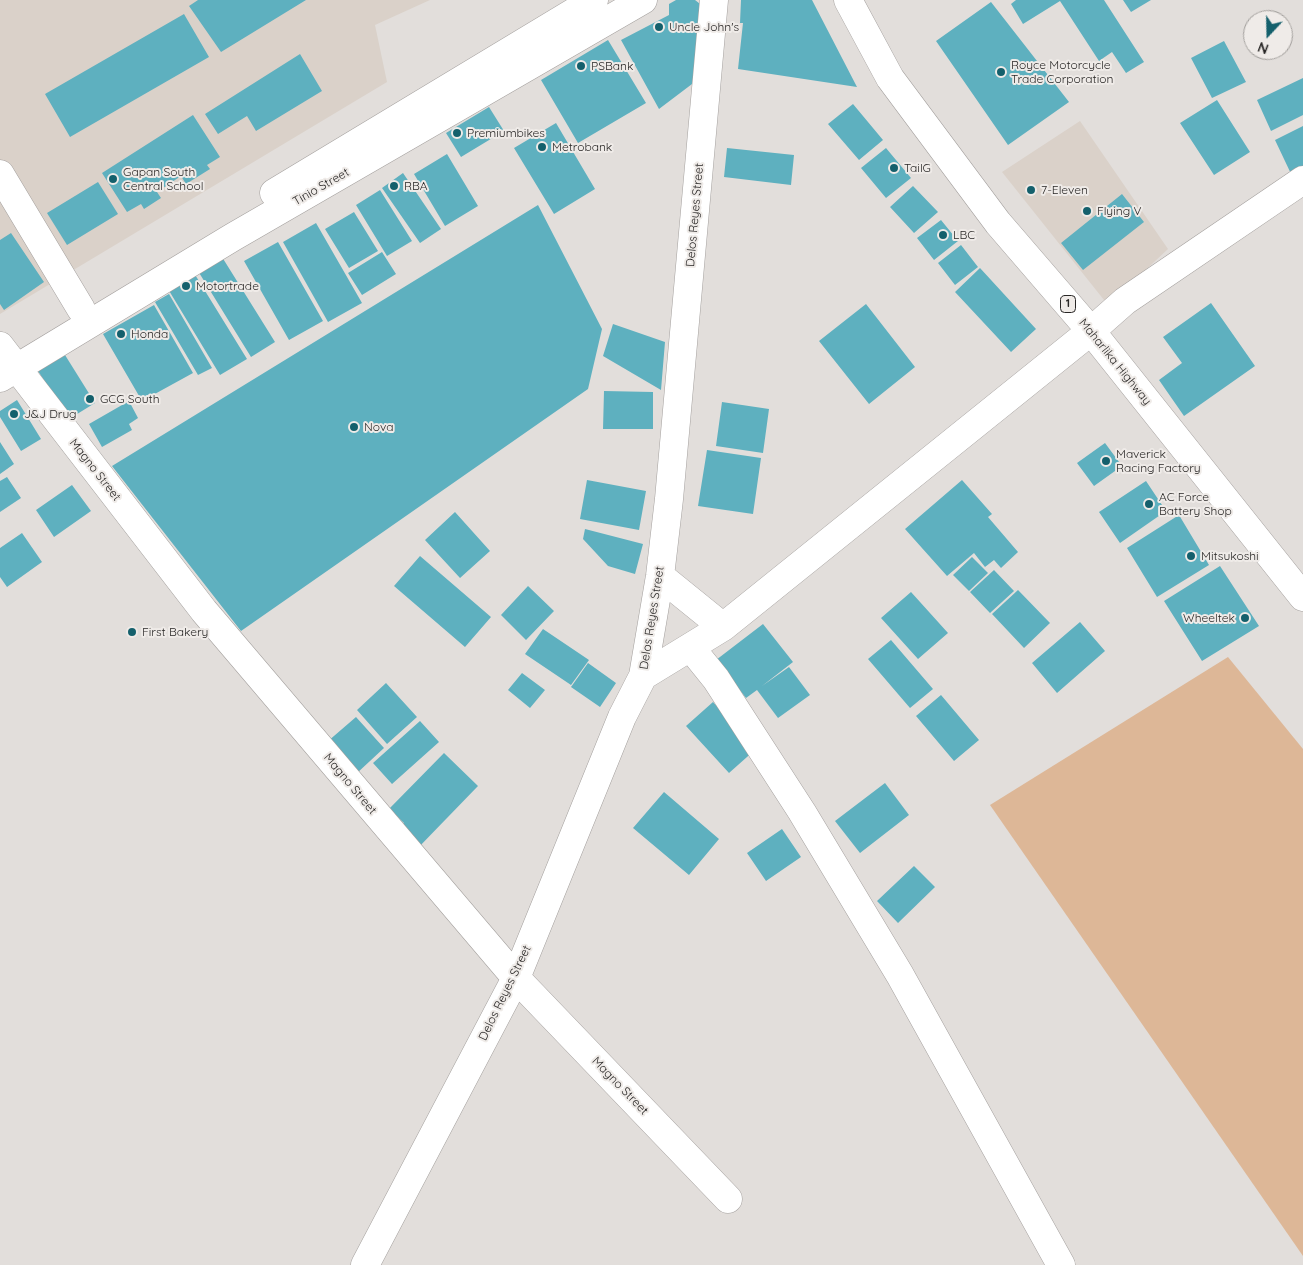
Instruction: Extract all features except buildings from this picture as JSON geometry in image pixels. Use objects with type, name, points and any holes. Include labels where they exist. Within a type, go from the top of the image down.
[{"type":"main road","name":"Tinio Street","points":[[4,361],[81,309],[594,0]]},
{"type":"main road","name":"Tinio Street","points":[[4,361],[233,237],[643,0]]},
{"type":"main road","name":"Delos Reyes Street","points":[[365,1265],[516,978],[622,718],[643,676],[660,576],[714,0]]},
{"type":"main road","name":"Maharlika Highway","points":[[848,0],[890,78],[998,223],[1091,331],[1303,597]]},
{"type":"main road","points":[[0,174],[81,309]]},
{"type":"main road","points":[[643,676],[723,627],[1091,331],[1124,301],[1303,180]]},
{"type":"main road","name":"Magno Street","points":[[4,361],[204,612],[516,978],[728,1199]]},
{"type":"main road","points":[[660,576],[723,627]]},
{"type":"main road","points":[[691,648],[716,679],[802,812],[864,915],[1061,1265]]},
{"type":"shaded area","name":"Gapan South Central School","points":[[0,0],[430,0],[375,25],[387,82],[0,314]]},
{"type":"shaded area","name":"Flying V","points":[[1080,121],[1168,249],[1108,305],[1002,172]]},
{"type":"shaded area","points":[[1228,657],[1303,749],[1303,1256],[990,805]]},
{"type":"place","name":"Uncle John's","points":[[659,27]]},
{"type":"place","name":"PSBank","points":[[581,66]]},
{"type":"place","name":"Royce Motorcycle Trade Corporation","points":[[1001,72]]},
{"type":"place","name":"Premiumbikes","points":[[457,133]]},
{"type":"place","name":"Metrobank","points":[[542,147]]},
{"type":"place","name":"TailG","points":[[894,168]]},
{"type":"place","name":"Gapan South Central School","points":[[113,179]]},
{"type":"place","name":"RBA","points":[[394,186]]},
{"type":"place","name":"7-Eleven","points":[[1031,190]]},
{"type":"place","name":"Flying V","points":[[1087,211]]},
{"type":"place","name":"LBC","points":[[943,235]]},
{"type":"place","name":"Motortrade","points":[[186,286]]},
{"type":"place","name":"Honda","points":[[121,334]]},
{"type":"place","name":"GCG South","points":[[90,399]]},
{"type":"place","name":"J&J Drug","points":[[14,414]]},
{"type":"place","name":"Nova","points":[[354,427]]},
{"type":"place","name":"Maverick Racing Factory","points":[[1106,461]]},
{"type":"place","name":"AC Force Battery Shop","points":[[1149,504]]},
{"type":"place","name":"Mitsukoshi","points":[[1191,556]]},
{"type":"place","name":"Wheeltek","points":[[1245,618]]},
{"type":"place","name":"First Bakery","points":[[132,632]]}]
